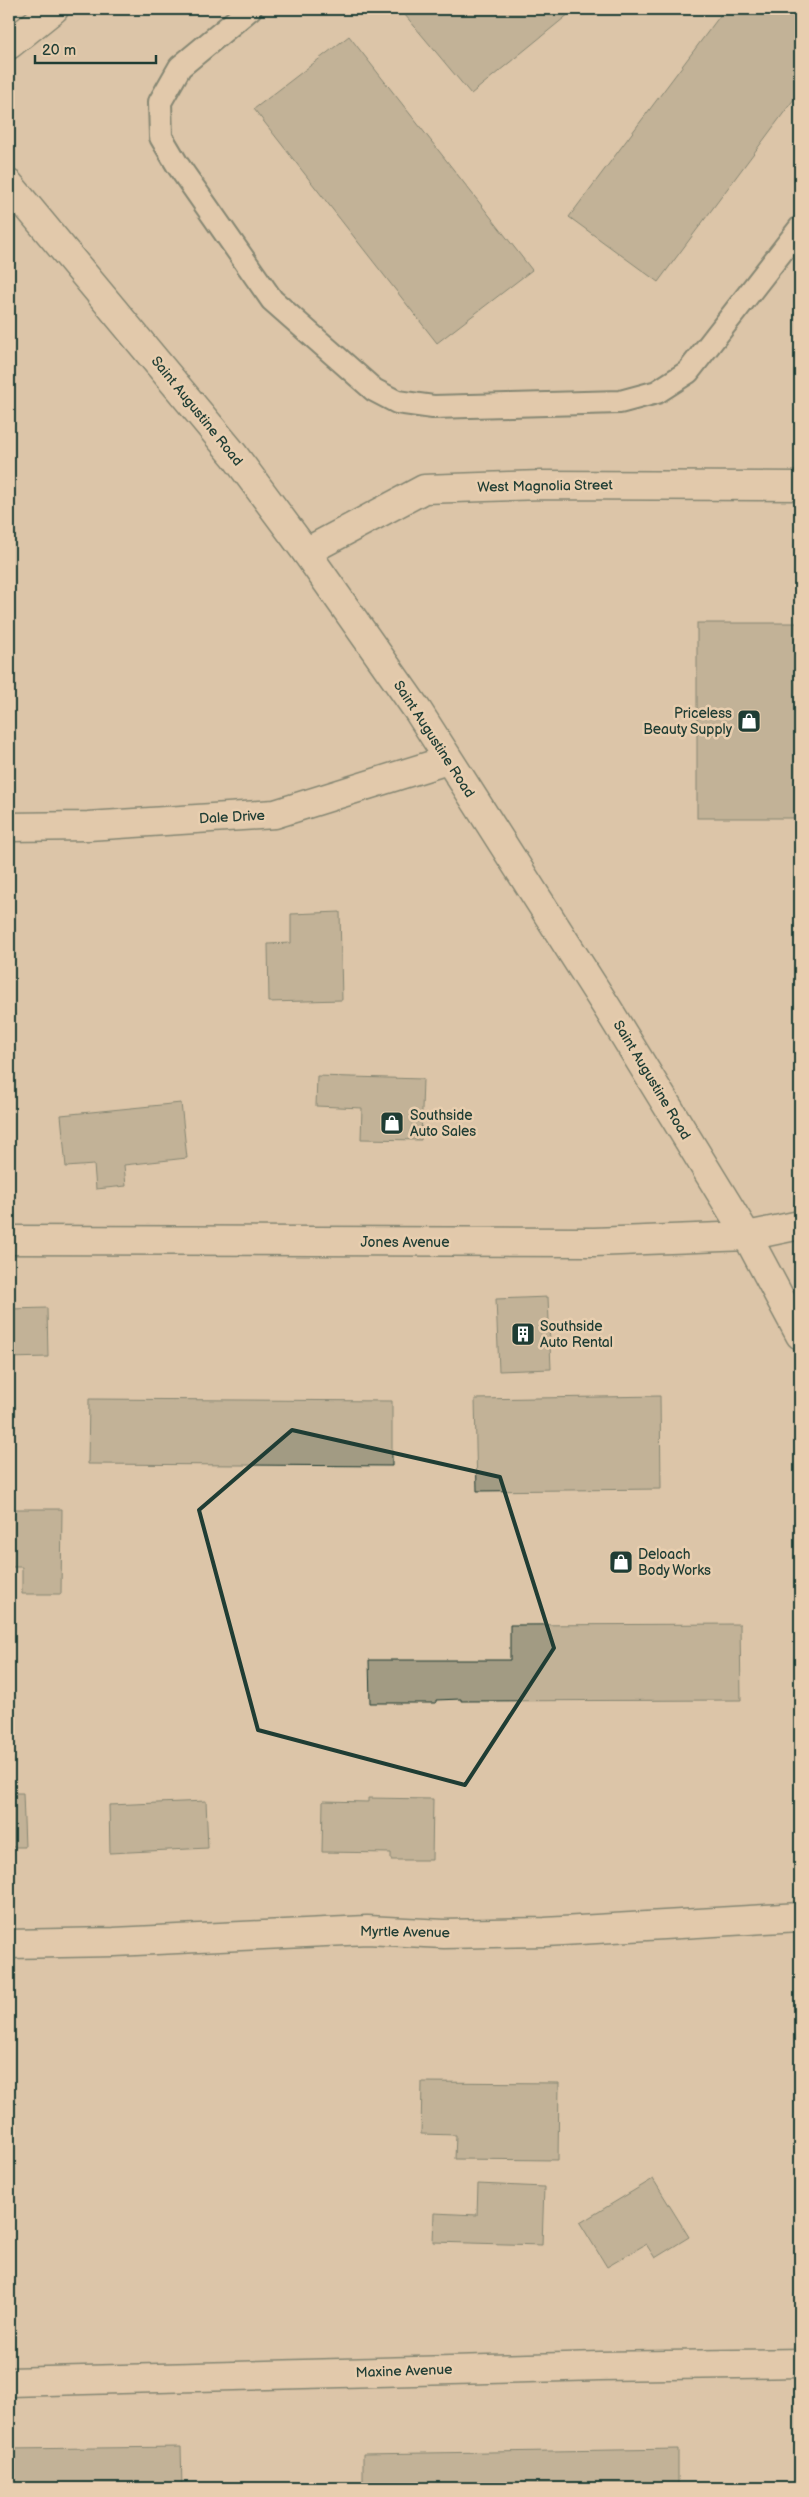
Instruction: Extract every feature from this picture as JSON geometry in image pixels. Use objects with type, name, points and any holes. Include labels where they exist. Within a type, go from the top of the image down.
[{"type":"street","points":[[9,45],[54,9]]},
{"type":"street","name":"Saint Augustine Road","points":[[9,184],[234,455],[306,552],[418,711],[608,1009],[747,1236],[800,1335]]},
{"type":"street","name":"West Magnolia Street","points":[[306,552],[424,489],[542,485],[800,486]]},
{"type":"street","name":"Dale Drive","points":[[9,827],[88,826],[275,814],[448,760]]},
{"type":"street","name":"Jones Avenue","points":[[9,1240],[594,1242],[747,1236],[800,1225]]},
{"type":"street","name":"Myrtle Avenue","points":[[9,1944],[114,1942],[367,1930],[444,1934],[545,1932],[800,1917]]},
{"type":"street","name":"Maxine Avenue","points":[[9,2382],[600,2366],[800,2363]]},
{"type":"lane","points":[[250,9],[180,67],[160,102],[161,137],[177,164],[272,300],[374,390],[397,402],[433,407],[620,402],[657,392],[688,372],[800,228]]},
{"type":"highlighted area","points":[[292,1430],[500,1477],[554,1648],[465,1785],[258,1730],[199,1510]]},
{"type":"building","points":[[400,9],[575,9],[471,94]]},
{"type":"building","points":[[725,9],[800,9],[800,91],[658,282],[569,217]]},
{"type":"building","points":[[349,36],[532,270],[437,343],[254,109]]},
{"type":"building","name":"Priceless Beauty Supply","points":[[697,623],[800,623],[800,818],[697,818]]},
{"type":"building","points":[[340,912],[342,1000],[269,1002],[268,944],[291,943],[291,914]]},
{"type":"building","name":"Southside Auto Sales","points":[[317,1076],[423,1079],[421,1140],[361,1139],[362,1108],[316,1106]]},
{"type":"building","points":[[181,1103],[187,1158],[124,1165],[126,1186],[96,1189],[94,1165],[66,1167],[61,1115]]},
{"type":"building","points":[[9,1291],[10,1309],[47,1308],[48,1357],[9,1358]]},
{"type":"building","name":"Southside Auto Rental","points":[[548,1297],[551,1369],[499,1371],[496,1299]]},
{"type":"building","points":[[660,1396],[661,1489],[477,1491],[475,1399]]},
{"type":"building","points":[[89,1399],[392,1401],[392,1466],[88,1464]]},
{"type":"building","points":[[9,1509],[62,1509],[61,1594],[22,1594],[22,1567],[9,1567]]},
{"type":"building","points":[[740,1624],[741,1700],[461,1701],[461,1699],[436,1700],[436,1703],[370,1703],[369,1660],[510,1660],[510,1625]]},
{"type":"building","points":[[9,1793],[23,1793],[25,1847],[9,1847]]},
{"type":"building","points":[[368,1798],[433,1799],[432,1860],[391,1860],[391,1853],[322,1852],[323,1801],[368,1802]]},
{"type":"building","points":[[206,1801],[208,1848],[110,1853],[109,1805]]},
{"type":"building","points":[[795,2008],[800,2008],[800,2084],[797,2085]]},
{"type":"building","points":[[422,2082],[559,2083],[558,2160],[455,2159],[456,2135],[421,2134]]},
{"type":"building","points":[[653,2179],[689,2237],[655,2258],[646,2244],[607,2267],[580,2223]]},
{"type":"building","points":[[478,2184],[544,2187],[542,2245],[433,2242],[434,2213],[477,2215]]},
{"type":"building","points":[[181,2447],[182,2488],[9,2488],[9,2449]]},
{"type":"building","points":[[678,2449],[678,2488],[363,2488],[363,2454]]},
{"type":"place","name":"Priceless Beauty Supply","points":[[749,721]]},
{"type":"place","name":"Southside Auto Sales","points":[[392,1123]]},
{"type":"place","name":"Southside Auto Rental","points":[[523,1334]]},
{"type":"place","name":"Deloach Body Works","points":[[621,1562]]}]
